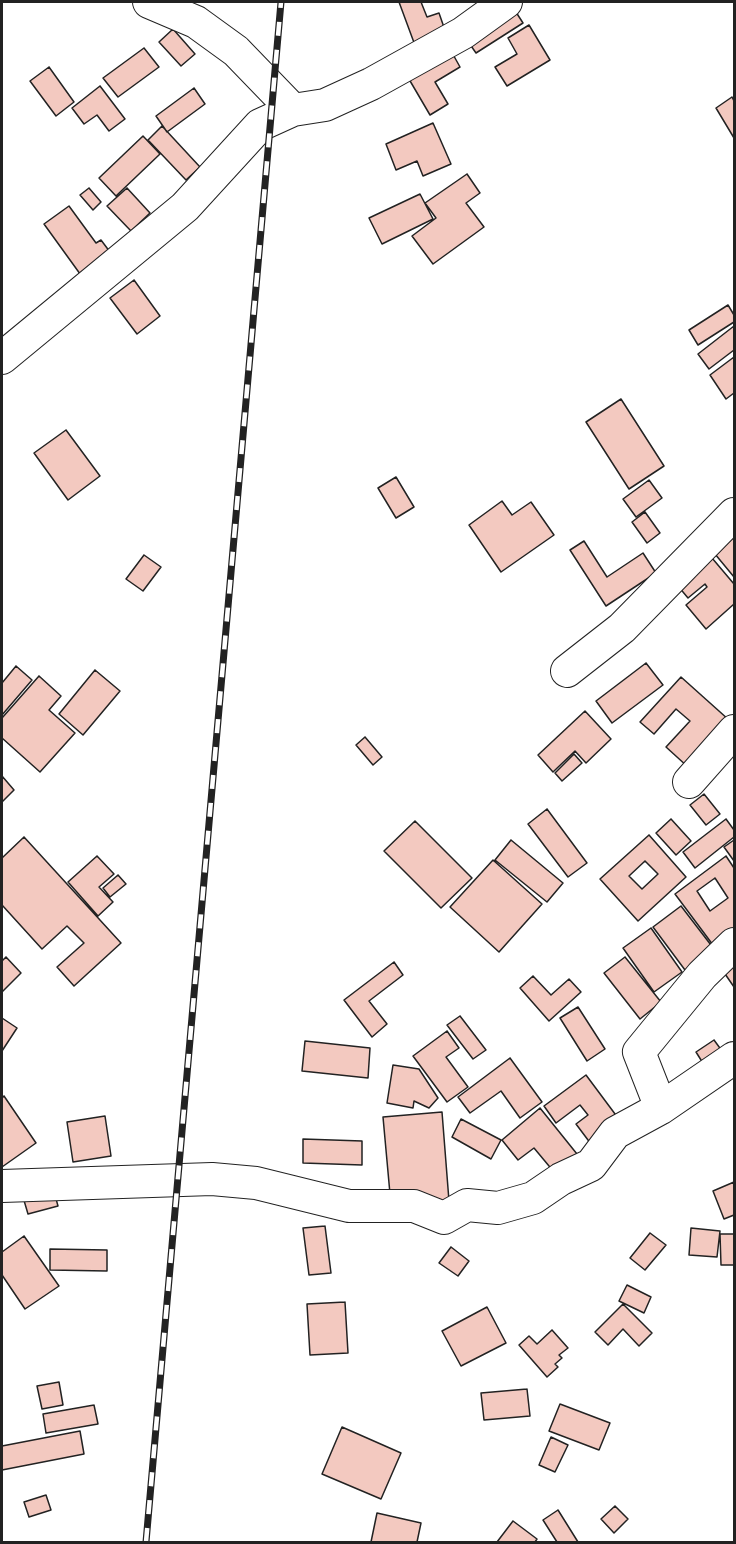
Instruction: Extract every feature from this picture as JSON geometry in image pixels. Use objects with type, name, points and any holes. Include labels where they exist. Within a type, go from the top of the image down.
[{"type":"street","points":[[149,2],[196,22],[236,51],[293,111]]},
{"type":"street","points":[[2,358],[185,207],[260,125],[293,111],[325,105],[371,84],[463,33],[506,2]]},
{"type":"street","points":[[567,671],[622,627],[735,513]]},
{"type":"street","points":[[689,782],[735,731]]},
{"type":"street","points":[[661,1108],[639,1052],[702,975],[735,944]]},
{"type":"street","points":[[2,1186],[212,1179],[256,1183],[349,1206],[414,1206],[444,1218],[467,1205],[498,1208],[533,1198],[561,1179],[591,1165],[615,1133],[661,1108],[735,1058]]},
{"type":"building","points":[[399,2],[421,2],[427,17],[439,13],[447,36],[416,48]]},
{"type":"building","points":[[514,9],[523,23],[476,53],[467,40]]},
{"type":"building","points":[[529,25],[550,60],[507,86],[495,67],[517,54],[508,38]]},
{"type":"building","points":[[173,29],[195,54],[181,66],[159,42]]},
{"type":"building","points":[[144,48],[159,67],[118,97],[103,78]]},
{"type":"building","points":[[450,49],[460,67],[435,82],[448,104],[430,115],[406,74]]},
{"type":"building","points":[[49,67],[74,102],[56,116],[30,81]]},
{"type":"building","points":[[100,86],[125,119],[109,131],[97,115],[84,124],[72,108]]},
{"type":"building","points":[[194,88],[205,104],[167,132],[156,116]]},
{"type":"building","points":[[732,97],[734,101],[734,138],[716,108]]},
{"type":"building","points":[[433,123],[451,164],[423,176],[417,161],[396,170],[386,144]]},
{"type":"building","points":[[162,126],[200,167],[186,180],[148,140]]},
{"type":"building","points":[[143,136],[160,154],[116,196],[99,178]]},
{"type":"building","points":[[467,174],[480,193],[466,203],[484,227],[433,264],[412,236],[436,218],[425,203]]},
{"type":"building","points":[[89,188],[101,202],[93,210],[80,195]]},
{"type":"building","points":[[127,188],[150,213],[131,231],[107,206]]},
{"type":"building","points":[[420,194],[433,219],[382,244],[369,218]]},
{"type":"building","points":[[69,206],[96,243],[101,240],[113,256],[83,278],[44,224]]},
{"type":"building","points":[[134,280],[160,316],[137,334],[110,298]]},
{"type":"building","points":[[728,305],[734,315],[734,322],[698,345],[689,330]]},
{"type":"building","points":[[734,326],[734,350],[709,369],[698,354]]},
{"type":"building","points":[[734,357],[734,393],[726,399],[710,375]]},
{"type":"building","points":[[621,399],[664,466],[629,489],[586,422]]},
{"type":"building","points":[[66,430],[100,476],[68,500],[34,453]]},
{"type":"building","points":[[396,477],[414,507],[396,518],[378,488]]},
{"type":"building","points":[[649,480],[662,498],[636,517],[623,499]]},
{"type":"building","points":[[502,501],[512,515],[531,502],[554,535],[501,572],[469,525]]},
{"type":"building","points":[[645,512],[660,533],[647,543],[632,522]]},
{"type":"building","points":[[734,537],[734,577],[715,554]]},
{"type":"building","points":[[584,541],[607,577],[643,553],[656,573],[606,606],[570,550]]},
{"type":"building","points":[[144,555],[161,567],[143,591],[126,579]]},
{"type":"building","points":[[712,558],[734,584],[734,604],[706,629],[686,605],[707,587],[705,584],[688,598],[678,586]]},
{"type":"building","points":[[646,663],[663,685],[612,723],[596,701]]},
{"type":"building","points":[[16,666],[32,680],[2,715],[2,683]]},
{"type":"building","points":[[95,670],[120,691],[83,735],[59,714]]},
{"type":"building","points":[[39,676],[61,696],[49,710],[75,733],[40,772],[2,738],[2,718]]},
{"type":"building","points":[[681,677],[729,720],[688,767],[666,747],[690,721],[676,709],[654,734],[640,722]]},
{"type":"building","points":[[585,711],[611,739],[586,763],[575,751],[553,772],[538,755]]},
{"type":"building","points":[[365,737],[382,757],[373,765],[356,745]]},
{"type":"building","points":[[574,754],[582,763],[562,781],[555,773]]},
{"type":"building","points":[[2,776],[14,790],[2,802]]},
{"type":"building","points":[[704,794],[720,814],[706,825],[690,805]]},
{"type":"building","points":[[547,809],[587,863],[568,877],[528,824]]},
{"type":"building","points":[[671,819],[691,841],[676,855],[656,833]]},
{"type":"building","points":[[726,819],[734,830],[734,837],[695,868],[683,852]]},
{"type":"building","points":[[415,821],[472,878],[441,908],[384,851]]},
{"type":"building","points":[[649,835],[686,877],[638,921],[600,879]],"holes":[[[645,861],[658,874],[642,889],[629,876]]]},
{"type":"building","points":[[24,837],[121,943],[74,986],[57,967],[84,943],[67,926],[42,949],[2,905],[2,858]]},
{"type":"building","points":[[511,840],[563,883],[547,902],[495,860]]},
{"type":"building","points":[[734,840],[734,861],[724,847]]},
{"type":"building","points":[[97,856],[114,874],[99,887],[113,902],[98,916],[68,882]]},
{"type":"building","points":[[726,856],[734,868],[734,929],[713,945],[675,894]],"holes":[[[715,878],[728,898],[710,911],[697,891]]]},
{"type":"building","points":[[493,860],[542,904],[499,952],[450,907]]},
{"type":"building","points":[[118,875],[126,884],[110,897],[103,888]]},
{"type":"building","points":[[681,906],[714,949],[685,970],[653,927]]},
{"type":"building","points":[[651,928],[682,972],[654,992],[623,948]]},
{"type":"building","points":[[6,957],[21,973],[2,992],[2,961]]},
{"type":"building","points":[[625,957],[661,1002],[640,1019],[604,973]]},
{"type":"building","points":[[394,962],[403,975],[369,1001],[387,1024],[372,1037],[344,1000]]},
{"type":"building","points":[[734,962],[734,987],[723,971]]},
{"type":"building","points":[[533,976],[551,995],[569,979],[581,992],[549,1021],[520,988]]},
{"type":"building","points":[[578,1007],[605,1049],[587,1061],[560,1018]]},
{"type":"building","points":[[460,1016],[486,1050],[473,1059],[447,1025]]},
{"type":"building","points":[[2,1018],[17,1028],[2,1051]]},
{"type":"building","points":[[447,1031],[459,1048],[446,1057],[468,1087],[447,1102],[413,1056]]},
{"type":"building","points":[[714,1040],[725,1055],[706,1068],[696,1052]]},
{"type":"building","points":[[305,1041],[370,1048],[368,1078],[302,1071]]},
{"type":"building","points":[[510,1058],[542,1102],[520,1118],[501,1091],[470,1113],[458,1097]]},
{"type":"building","points":[[393,1065],[419,1069],[438,1098],[429,1108],[414,1101],[413,1108],[387,1103]]},
{"type":"building","points":[[586,1075],[621,1122],[591,1144],[576,1124],[588,1115],[580,1105],[556,1123],[544,1106]]},
{"type":"building","points":[[4,1096],[36,1143],[2,1167],[2,1098]]},
{"type":"building","points":[[540,1108],[577,1154],[554,1172],[534,1148],[518,1160],[502,1140]]},
{"type":"building","points":[[442,1112],[449,1201],[391,1205],[383,1117]]},
{"type":"building","points":[[105,1116],[111,1156],[73,1162],[67,1122]]},
{"type":"building","points":[[461,1119],[501,1140],[491,1159],[452,1137]]},
{"type":"building","points":[[303,1139],[362,1141],[362,1165],[303,1163]]},
{"type":"building","points":[[734,1182],[734,1215],[724,1219],[713,1191]]},
{"type":"building","points":[[53,1188],[58,1206],[28,1214],[23,1197]]},
{"type":"building","points":[[325,1226],[331,1273],[309,1275],[303,1228]]},
{"type":"building","points":[[691,1228],[720,1231],[717,1257],[689,1255]]},
{"type":"building","points":[[650,1233],[666,1245],[645,1270],[630,1258]]},
{"type":"building","points":[[720,1234],[734,1234],[734,1265],[721,1265]]},
{"type":"building","points":[[24,1236],[59,1286],[25,1309],[2,1275],[2,1252]]},
{"type":"building","points":[[451,1247],[469,1261],[458,1276],[439,1263]]},
{"type":"building","points":[[50,1249],[107,1250],[107,1271],[50,1270]]},
{"type":"building","points":[[627,1285],[651,1297],[644,1313],[619,1301]]},
{"type":"building","points":[[345,1302],[348,1353],[310,1355],[307,1304]]},
{"type":"building","points":[[623,1304],[652,1333],[639,1346],[623,1329],[608,1345],[595,1332]]},
{"type":"building","points":[[487,1307],[506,1343],[461,1366],[442,1331]]},
{"type":"building","points":[[552,1330],[568,1348],[559,1355],[562,1358],[555,1364],[558,1367],[547,1377],[519,1345],[529,1336],[537,1344]]},
{"type":"building","points":[[59,1382],[63,1405],[42,1409],[37,1386]]},
{"type":"building","points":[[527,1389],[530,1416],[484,1420],[481,1393]]},
{"type":"building","points":[[560,1404],[610,1423],[599,1450],[549,1431]]},
{"type":"building","points":[[94,1405],[98,1424],[46,1433],[43,1414]]},
{"type":"building","points":[[342,1427],[401,1453],[381,1499],[322,1474]]},
{"type":"building","points":[[80,1431],[84,1454],[2,1470],[2,1446]]},
{"type":"building","points":[[551,1437],[568,1445],[555,1472],[539,1465]]},
{"type":"building","points":[[46,1495],[51,1510],[29,1517],[24,1502]]},
{"type":"building","points":[[615,1506],[628,1519],[614,1533],[601,1519]]},
{"type":"building","points":[[558,1510],[578,1542],[557,1542],[543,1520]]},
{"type":"building","points":[[377,1513],[421,1523],[417,1542],[371,1542]]},
{"type":"building","points":[[513,1521],[537,1539],[535,1542],[497,1542]]},
{"type":"railway","points":[[146,1542],[281,2]]}]
